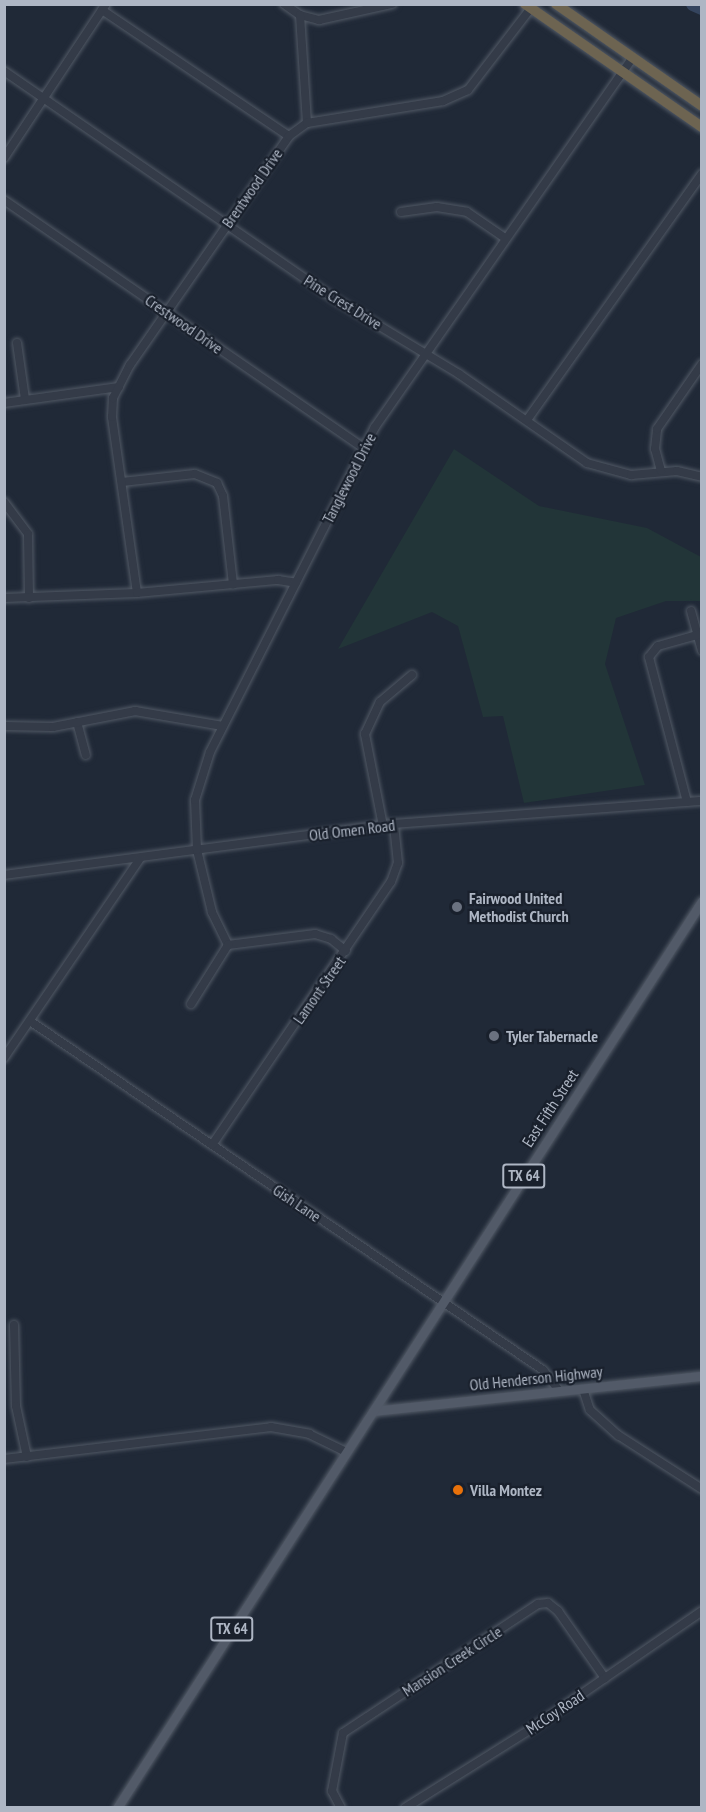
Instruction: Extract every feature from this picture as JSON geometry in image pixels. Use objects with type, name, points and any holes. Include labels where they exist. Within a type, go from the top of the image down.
[{"type":"highway","points":[[556,4],[702,106]]},
{"type":"highway","points":[[528,6],[702,128]]},
{"type":"main road","name":"East Fifth Street","points":[[346,1452],[702,901]]},
{"type":"main road","name":"Old Henderson Highway","points":[[373,1411],[558,1389],[583,1389],[702,1376]]},
{"type":"main road","name":"TX 64","points":[[117,1808],[346,1452]]},
{"type":"street","points":[[284,4],[300,15],[334,20],[392,4]]},
{"type":"street","name":"Brentwood Drive","points":[[119,387],[289,136],[307,123],[457,96],[476,84],[528,6]]},
{"type":"street","points":[[4,158],[104,7],[289,136]]},
{"type":"street","points":[[300,15],[307,123]]},
{"type":"street","name":"Tanglewood Drive","points":[[228,945],[212,912],[197,849],[195,800],[200,776],[364,448],[505,238],[632,58]]},
{"type":"street","name":"Pine Crest Drive","points":[[4,71],[338,301],[427,352],[595,468],[636,475],[661,471],[702,477]]},
{"type":"street","points":[[527,420],[702,174]]},
{"type":"street","name":"Crestwood Drive","points":[[4,200],[364,448]]},
{"type":"street","points":[[401,212],[437,207],[466,212],[505,238]]},
{"type":"street","points":[[17,343],[25,399]]},
{"type":"street","points":[[661,471],[656,449],[657,429],[702,364]]},
{"type":"street","points":[[4,403],[119,387],[112,417],[137,593]]},
{"type":"street","points":[[122,482],[195,474],[217,483],[223,495],[233,584]]},
{"type":"street","points":[[4,502],[28,534],[29,598]]},
{"type":"street","points":[[4,598],[137,593],[278,580],[296,583]]},
{"type":"street","points":[[691,611],[702,651]]},
{"type":"street","points":[[687,802],[649,657],[654,648],[697,635]]},
{"type":"street","points":[[383,825],[365,734],[380,702],[412,675]]},
{"type":"street","points":[[4,726],[53,727],[135,711],[223,726]]},
{"type":"street","points":[[77,722],[86,755]]},
{"type":"street","name":"Old Omen Road","points":[[4,875],[140,859],[197,849],[383,825],[702,801]]},
{"type":"street","name":"Lamont Street","points":[[212,1145],[346,951],[396,872],[394,824]]},
{"type":"street","points":[[4,1058],[140,859]]},
{"type":"street","points":[[191,1004],[228,945],[315,934],[331,939],[346,951]]},
{"type":"street","name":"Gish Lane","points":[[30,1021],[543,1370],[558,1389]]},
{"type":"street","points":[[14,1324],[16,1406],[27,1457]]},
{"type":"street","points":[[583,1389],[590,1410],[618,1435],[702,1489]]},
{"type":"street","points":[[4,1459],[271,1427],[309,1434],[346,1452]]},
{"type":"street","name":"Mansion Creek Circle","points":[[341,1808],[332,1786],[343,1733],[538,1604],[548,1603],[558,1611],[605,1678]]},
{"type":"street","name":"McCoy Road","points":[[405,1808],[531,1730],[702,1611]]},
{"type":"green space","points":[[454,449],[539,506],[647,528],[701,557],[701,601],[666,601],[616,618],[605,664],[645,785],[524,803],[503,716],[483,717],[458,626],[432,612],[338,649]]},
{"type":"waterway","points":[[693,4],[702,8]]},
{"type":"place","name":"Fairwood United Methodist Church","points":[[457,907]]},
{"type":"place","name":"Tyler Tabernacle","points":[[494,1036]]},
{"type":"place","name":"Villa Montez","points":[[458,1490]]}]
